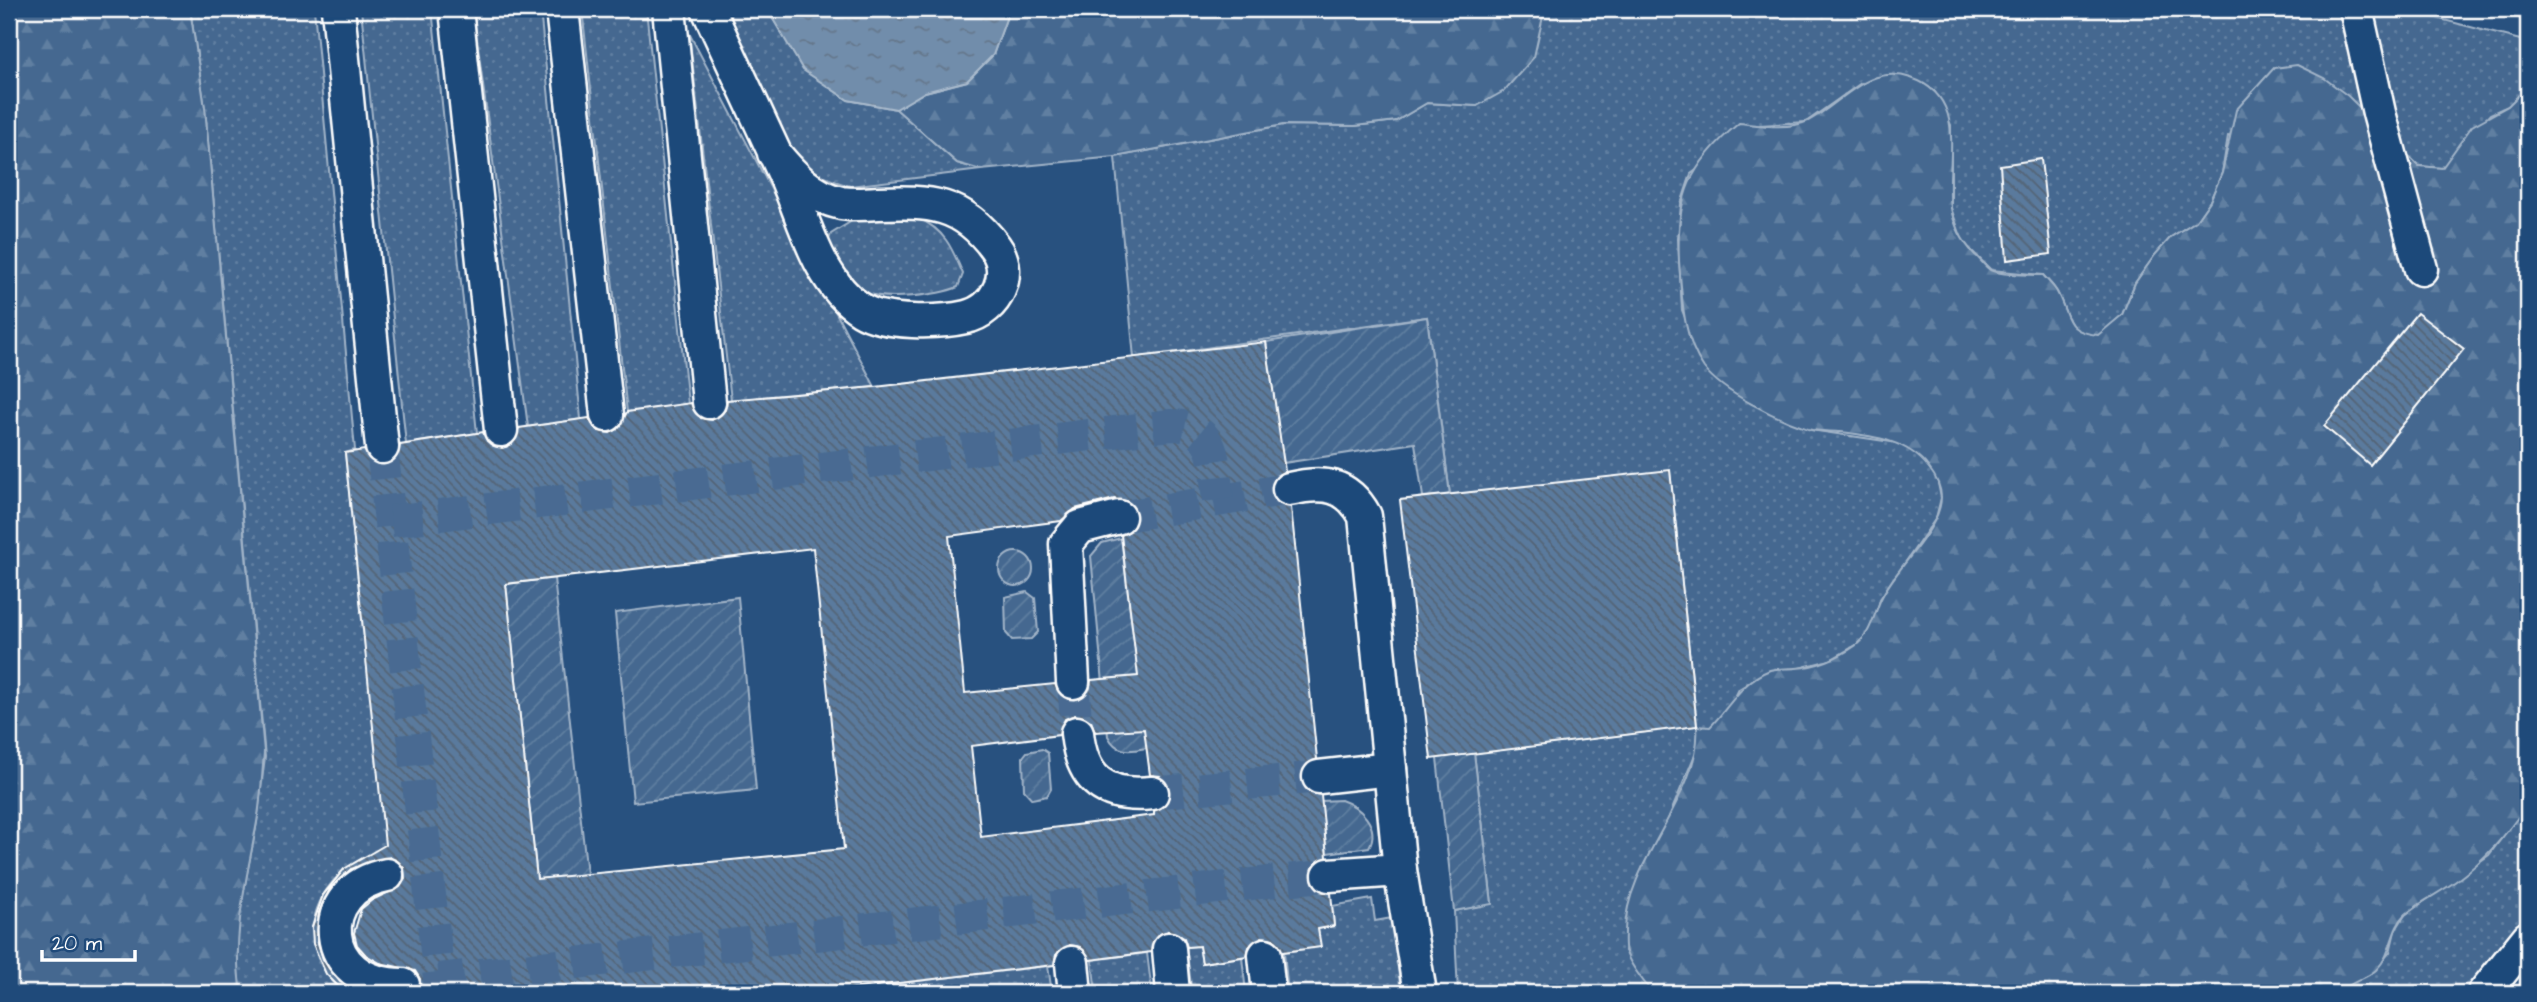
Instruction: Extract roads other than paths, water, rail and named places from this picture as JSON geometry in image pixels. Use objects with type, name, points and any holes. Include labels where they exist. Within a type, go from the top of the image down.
[{"type":"street","points":[[338,9],[382,447]]},
{"type":"street","points":[[456,9],[501,430]]},
{"type":"street","points":[[562,9],[607,415]]},
{"type":"street","points":[[669,9],[709,402]]},
{"type":"street","points":[[708,9],[822,261],[835,283],[861,309],[889,319],[965,317],[985,308],[1003,284],[1002,259],[990,242],[964,217],[944,205],[923,201],[856,204],[828,199],[790,173],[774,153]]},
{"type":"street","points":[[2356,9],[2379,114],[2421,269]]},
{"type":"street","points":[[1289,489],[1321,483],[1333,485],[1352,498],[1365,516],[1400,870],[1420,993]]},
{"type":"street","points":[[1073,682],[1066,544],[1080,527],[1119,517]]},
{"type":"street","points":[[1077,733],[1082,763],[1099,783],[1125,794],[1152,793]]},
{"type":"street","points":[[1319,777],[1390,769]]},
{"type":"street","points":[[1329,875],[1400,870]]},
{"type":"street","points":[[387,875],[363,883],[348,897],[337,915],[334,931],[337,950],[359,976],[373,982],[403,985]]},
{"type":"street","points":[[2484,993],[2528,938]]},
{"type":"street","points":[[1169,950],[1173,993]]},
{"type":"street","points":[[1265,955],[1269,993]]},
{"type":"water","points":[[767,9],[1003,9],[1007,16],[993,55],[967,81],[925,92],[896,109],[848,100],[803,70]]},
{"type":"tunnel","points":[[391,521],[1171,425],[1187,427],[1206,439],[1214,460],[1218,500]]},
{"type":"tunnel","points":[[382,447],[439,979],[1329,875]]},
{"type":"tunnel","points":[[1119,517],[1289,489]]},
{"type":"tunnel","points":[[1073,682],[1077,733]]},
{"type":"tunnel","points":[[1152,793],[1319,777]]}]
